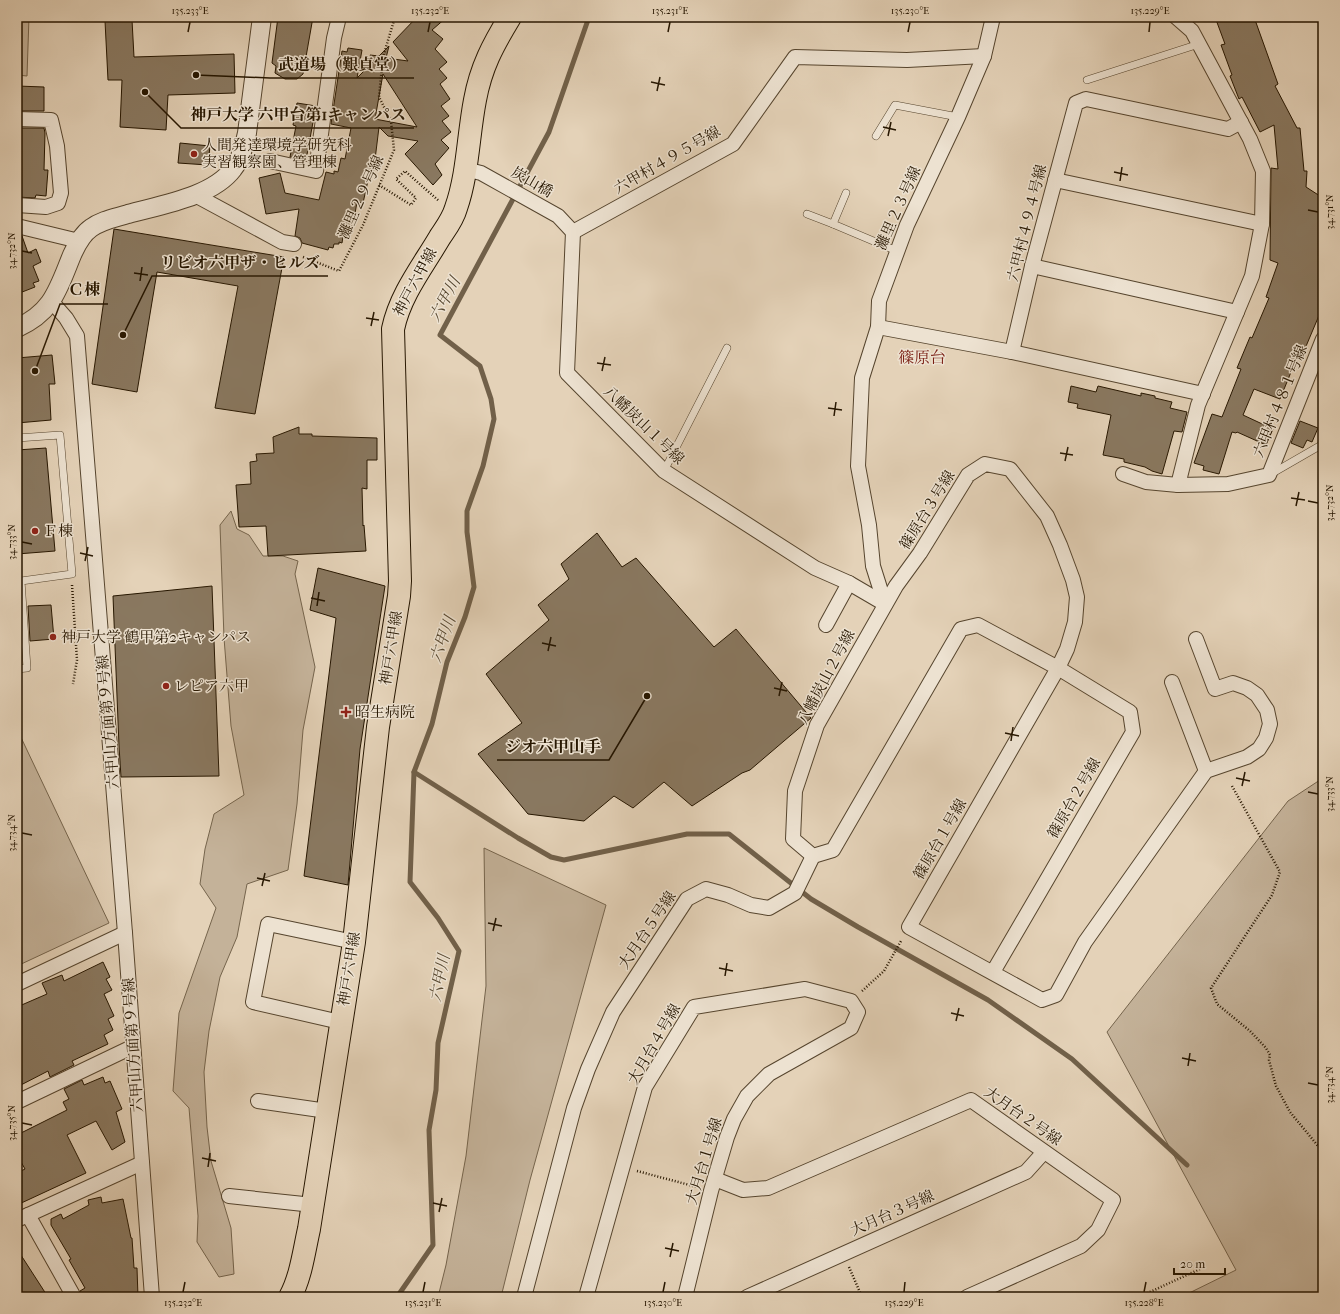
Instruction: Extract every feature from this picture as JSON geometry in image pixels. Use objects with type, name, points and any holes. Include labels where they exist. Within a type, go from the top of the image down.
[{"type":"main road","name":"神戸六甲線","points":[[290,1297],[295,1286],[304,1253],[354,942],[378,726],[400,581],[393,328],[396,315],[407,292],[456,209],[465,169],[480,77],[490,50],[510,17]]},
{"type":"street","points":[[17,328],[34,318],[52,302],[79,241],[89,229],[104,221],[195,195],[223,180],[233,169],[243,151],[247,133],[262,17]]},
{"type":"street","points":[[270,160],[316,171],[334,38],[339,17]]},
{"type":"street","points":[[984,56],[993,17]]},
{"type":"street","points":[[1176,17],[1192,31],[1250,139],[1263,171],[1262,224],[1252,276],[1198,405],[1178,486]]},
{"type":"street","name":"六甲村４９５号線","points":[[573,232],[732,144],[795,57],[907,60],[984,56]]},
{"type":"street","name":"灘里２３号線","points":[[885,604],[873,566],[869,525],[858,466],[862,378],[878,327],[878,300],[907,226],[958,117],[984,56]]},
{"type":"street","name":"六甲村４９４号線","points":[[1012,352],[1032,266],[1076,103],[1086,99],[1228,129],[1241,122]]},
{"type":"street","points":[[17,119],[51,120],[57,146],[61,193],[58,203],[46,207],[17,205]]},
{"type":"street","name":"炭山橋","points":[[465,169],[481,173],[497,181],[558,216],[573,232]]},
{"type":"street","points":[[1055,180],[1262,224]]},
{"type":"street","points":[[195,195],[282,242],[294,244]]},
{"type":"street","points":[[17,226],[79,241]]},
{"type":"street","name":"八幡炭山１号線","points":[[573,232],[567,373],[664,470],[815,568],[848,583],[885,604]]},
{"type":"street","points":[[1032,266],[1237,312]]},
{"type":"street","name":"六甲山方面第９号線","points":[[52,302],[66,318],[77,336],[125,933],[132,1048],[152,1297]]},
{"type":"street","points":[[878,327],[1012,352],[1202,394]]},
{"type":"street","name":"六甲村４８１号線","points":[[1269,475],[1323,339]]},
{"type":"street","name":"篠原台３号線","points":[[885,604],[920,553],[968,475],[985,464],[1010,469],[1047,516],[1074,580],[1077,596],[1075,622],[1067,650],[1058,668]]},
{"type":"street","points":[[1123,474],[1146,482],[1178,486],[1228,484],[1269,475]]},
{"type":"street","points":[[826,625],[848,583]]},
{"type":"street","name":"八幡炭山２号線","points":[[813,856],[793,839],[795,791],[817,725],[885,604]]},
{"type":"street","points":[[813,856],[832,850],[961,629],[978,625],[1058,668]]},
{"type":"street","points":[[1172,682],[1206,771],[1247,757],[1259,749],[1266,738],[1270,724],[1267,710],[1257,695],[1248,688],[1233,683],[1215,689],[1196,639]]},
{"type":"street","name":"篠原台１号線","points":[[1058,668],[909,927],[1042,1000],[1056,995],[1085,942],[1206,771]]},
{"type":"street","name":"篠原台２号線","points":[[993,972],[1133,732],[1130,712],[1058,668]]},
{"type":"street","name":"大月台５号線","points":[[524,1297],[574,1108],[588,1069],[613,1012],[687,899],[706,890],[728,895],[751,905],[769,908],[795,893],[813,856]]},
{"type":"street","points":[[340,1022],[253,1002],[268,924],[354,942]]},
{"type":"street","points":[[17,984],[125,933]]},
{"type":"street","name":"大月台４号線","points":[[586,1297],[645,1087],[694,1007],[805,989],[851,1001]]},
{"type":"street","name":"大月台１号線","points":[[687,1296],[713,1185],[727,1137],[734,1119],[747,1096],[769,1074],[851,1028],[858,1012],[851,1001]]},
{"type":"street","points":[[17,1102],[132,1048]]},
{"type":"street","name":"大月台２号線","points":[[713,1185],[743,1190],[768,1188],[971,1100],[1113,1200],[1098,1230],[1081,1246],[967,1297]]},
{"type":"street","points":[[258,1101],[327,1111]]},
{"type":"street","name":"大月台３号線","points":[[747,1297],[1026,1172],[1044,1152]]},
{"type":"street","points":[[74,1297],[22,1217],[142,1163]]},
{"type":"street","points":[[229,1196],[312,1205]]},
{"type":"lane","points":[[1087,80],[1199,44]]},
{"type":"lane","points":[[876,136],[895,105],[958,117]]},
{"type":"lane","points":[[833,224],[846,193]]},
{"type":"lane","points":[[807,214],[897,251]]},
{"type":"lane","points":[[664,470],[727,348]]},
{"type":"lane","points":[[17,438],[60,435],[72,574],[21,581],[27,668],[17,669]]},
{"type":"lane","points":[[1269,475],[1323,444]]},
{"type":"path","name":"灘里２９号線","points":[[302,256],[340,271],[363,225],[394,150],[391,121],[380,97],[383,57],[395,17]]},
{"type":"path","points":[[379,184],[411,205],[416,198],[396,179],[405,171],[443,204]]},
{"type":"path","points":[[72,582],[77,660],[73,684]]},
{"type":"path","points":[[1232,786],[1280,872],[1272,895],[1210,988],[1217,1004],[1250,1031],[1266,1048],[1270,1056],[1269,1060],[1276,1086],[1290,1112],[1323,1152]]},
{"type":"path","points":[[851,1001],[884,971],[902,939]]},
{"type":"path","points":[[623,1167],[713,1185]]},
{"type":"path","points":[[842,1254],[862,1297]]},
{"type":"path","points":[[1139,1297],[1200,1269]]},
{"type":"shaded area","points":[[17,17],[29,17],[27,76],[17,75]]},
{"type":"shaded area","points":[[231,511],[237,529],[249,535],[263,556],[283,556],[298,561],[295,574],[315,667],[303,730],[297,804],[288,870],[247,884],[237,937],[220,977],[209,1031],[204,1072],[207,1127],[211,1161],[231,1228],[234,1274],[219,1277],[197,1242],[198,1216],[189,1108],[173,1091],[179,1013],[216,908],[200,884],[205,849],[214,814],[244,795],[231,726],[224,638],[220,525]]},
{"type":"shaded area","points":[[17,729],[109,923],[17,966]]},
{"type":"shaded area","points":[[1323,778],[1323,1297],[1181,1297],[1236,1270],[1107,1032],[1288,801]]},
{"type":"shaded area","points":[[484,848],[606,905],[530,1180],[501,1297],[438,1297],[446,1265],[466,1156],[486,986]]},
{"type":"building","points":[[278,17],[313,17],[303,74],[297,79],[285,79],[275,73],[276,66],[272,63]]},
{"type":"building","points":[[417,17],[447,17],[432,30],[443,39],[435,49],[447,62],[439,69],[447,78],[440,84],[450,99],[441,106],[449,116],[442,121],[451,132],[441,140],[449,148],[435,164],[442,175],[433,185],[405,154],[418,141],[388,136],[379,127],[373,176],[369,176],[363,203],[357,202],[352,231],[344,230],[342,243],[339,242],[339,244],[334,244],[333,248],[329,247],[328,250],[302,243],[300,238],[295,236],[299,209],[266,214],[259,178],[280,173],[285,193],[319,200],[326,172],[334,174],[334,171],[338,172],[341,158],[345,159],[351,128],[331,124],[342,51],[347,52],[348,48],[362,50],[357,78],[374,61],[370,55],[379,56],[389,46],[386,58],[408,61],[393,42]],"holes":[[[383,74],[417,127],[375,119]]]},
{"type":"building","points":[[1215,17],[1254,17],[1278,84],[1275,86],[1297,128],[1300,128],[1304,171],[1307,171],[1306,187],[1323,198],[1323,306],[1304,351],[1301,356],[1298,355],[1280,399],[1254,389],[1243,415],[1273,429],[1266,445],[1237,432],[1232,432],[1219,474],[1203,470],[1204,466],[1194,463],[1212,414],[1222,417],[1241,369],[1237,368],[1269,298],[1266,297],[1278,263],[1270,260],[1271,168],[1278,169],[1274,125],[1260,132],[1242,97],[1239,99],[1230,76],[1232,75],[1221,45],[1225,44]]},
{"type":"building","points":[[132,20],[134,57],[234,54],[235,93],[168,95],[166,130],[120,127],[122,80],[108,80],[105,21]]},
{"type":"building","points":[[17,86],[44,87],[44,111],[17,111]]},
{"type":"building","points":[[297,103],[316,106],[306,160],[290,157],[296,126],[293,125]]},
{"type":"building","points":[[17,128],[44,128],[44,170],[48,170],[46,196],[36,195],[35,198],[17,197]]},
{"type":"building","name":"人間発達環境学研究科 実習観察園、管理棟","points":[[180,143],[210,146],[208,165],[178,163]]},
{"type":"building","points":[[114,229],[284,257],[255,414],[215,408],[238,286],[157,272],[137,392],[92,384]]},
{"type":"building","points":[[17,235],[22,236],[28,253],[36,249],[41,262],[33,266],[39,281],[33,283],[35,287],[17,294]]},
{"type":"building","points":[[52,355],[55,384],[49,384],[51,420],[17,423],[17,358]]},
{"type":"building","points":[[1071,386],[1096,392],[1098,386],[1141,396],[1141,393],[1155,396],[1155,398],[1172,402],[1170,408],[1187,412],[1182,432],[1174,431],[1162,474],[1145,467],[1124,462],[1124,459],[1103,455],[1111,415],[1077,408],[1078,404],[1068,402]]},
{"type":"building","points":[[1300,421],[1318,428],[1312,442],[1307,440],[1303,448],[1291,443]]},
{"type":"building","points":[[299,427],[299,434],[312,434],[312,436],[377,438],[377,460],[367,460],[367,489],[362,488],[363,526],[364,525],[366,551],[268,556],[266,526],[239,527],[236,485],[251,484],[250,462],[257,461],[256,454],[274,453],[273,437]]},
{"type":"building","points":[[46,448],[55,551],[17,554],[17,450]]},
{"type":"building","points":[[597,533],[622,567],[636,558],[714,647],[736,629],[811,718],[750,770],[742,773],[692,806],[664,782],[633,808],[614,796],[584,821],[528,814],[478,754],[522,723],[486,674],[549,620],[538,605],[569,579],[561,564]]},
{"type":"building","name":"昭生病院","points":[[318,568],[385,586],[360,749],[348,885],[304,876],[336,618],[310,610]]},
{"type":"building","name":"レピア六甲","points":[[212,586],[219,776],[121,777],[113,596]]},
{"type":"building","points":[[51,605],[54,639],[30,641],[28,606]]},
{"type":"building","points":[[17,607],[20,642],[17,642]]},
{"type":"building","points":[[103,962],[110,977],[106,979],[112,990],[104,994],[114,1016],[108,1019],[113,1030],[104,1035],[108,1044],[72,1061],[74,1065],[50,1077],[48,1071],[17,1087],[17,1007],[47,994],[42,983],[62,975],[64,981]]},
{"type":"building","points":[[103,1077],[105,1083],[110,1081],[122,1109],[116,1112],[125,1142],[112,1150],[96,1121],[67,1135],[86,1173],[17,1205],[17,1173],[25,1169],[17,1155],[17,1135],[67,1110],[63,1102],[69,1099],[64,1089],[82,1080],[84,1085]]},
{"type":"building","points":[[101,1197],[102,1203],[123,1199],[132,1238],[134,1268],[137,1268],[138,1297],[82,1297],[80,1291],[85,1288],[69,1260],[71,1259],[51,1225],[51,1219],[61,1214],[63,1219],[89,1205],[88,1200]]},
{"type":"building","points":[[17,1249],[48,1297],[17,1297]]},
{"type":"waterway","name":"六甲川","points":[[397,1297],[433,1245],[429,1130],[436,1090],[438,1043],[459,951],[438,918],[410,882],[414,772],[432,724],[447,662],[465,617],[474,587],[467,532],[467,511],[483,466],[494,419],[491,399],[480,366],[440,335],[549,132],[589,17]]},
{"type":"waterway","points":[[414,772],[518,838],[551,857],[564,860],[687,834],[729,834],[811,899],[988,1000],[1072,1059],[1187,1165]]},
{"type":"place","name":"武道場（艱貞堂）","points":[[196,75]]},
{"type":"place","name":"神戸大学 六甲台第1キャンパス","points":[[145,92]]},
{"type":"place","name":"人間発達環境学研究科 実習観察園、管理棟","points":[[194,154]]},
{"type":"place","name":"リビオ六甲ザ・ヒルズ","points":[[123,335]]},
{"type":"place","name":"Ｃ棟","points":[[35,371]]},
{"type":"place","name":"Ｆ棟","points":[[35,531]]},
{"type":"place","name":"神戸大学 鶴甲第2キャンパス","points":[[53,637]]},
{"type":"place","name":"レピア六甲","points":[[166,686]]},
{"type":"place","name":"ジオ六甲山手","points":[[647,696]]},
{"type":"place","name":"昭生病院","points":[[346,712]]},
{"type":"district","name":"篠原台","points":[[922,357]]}]
